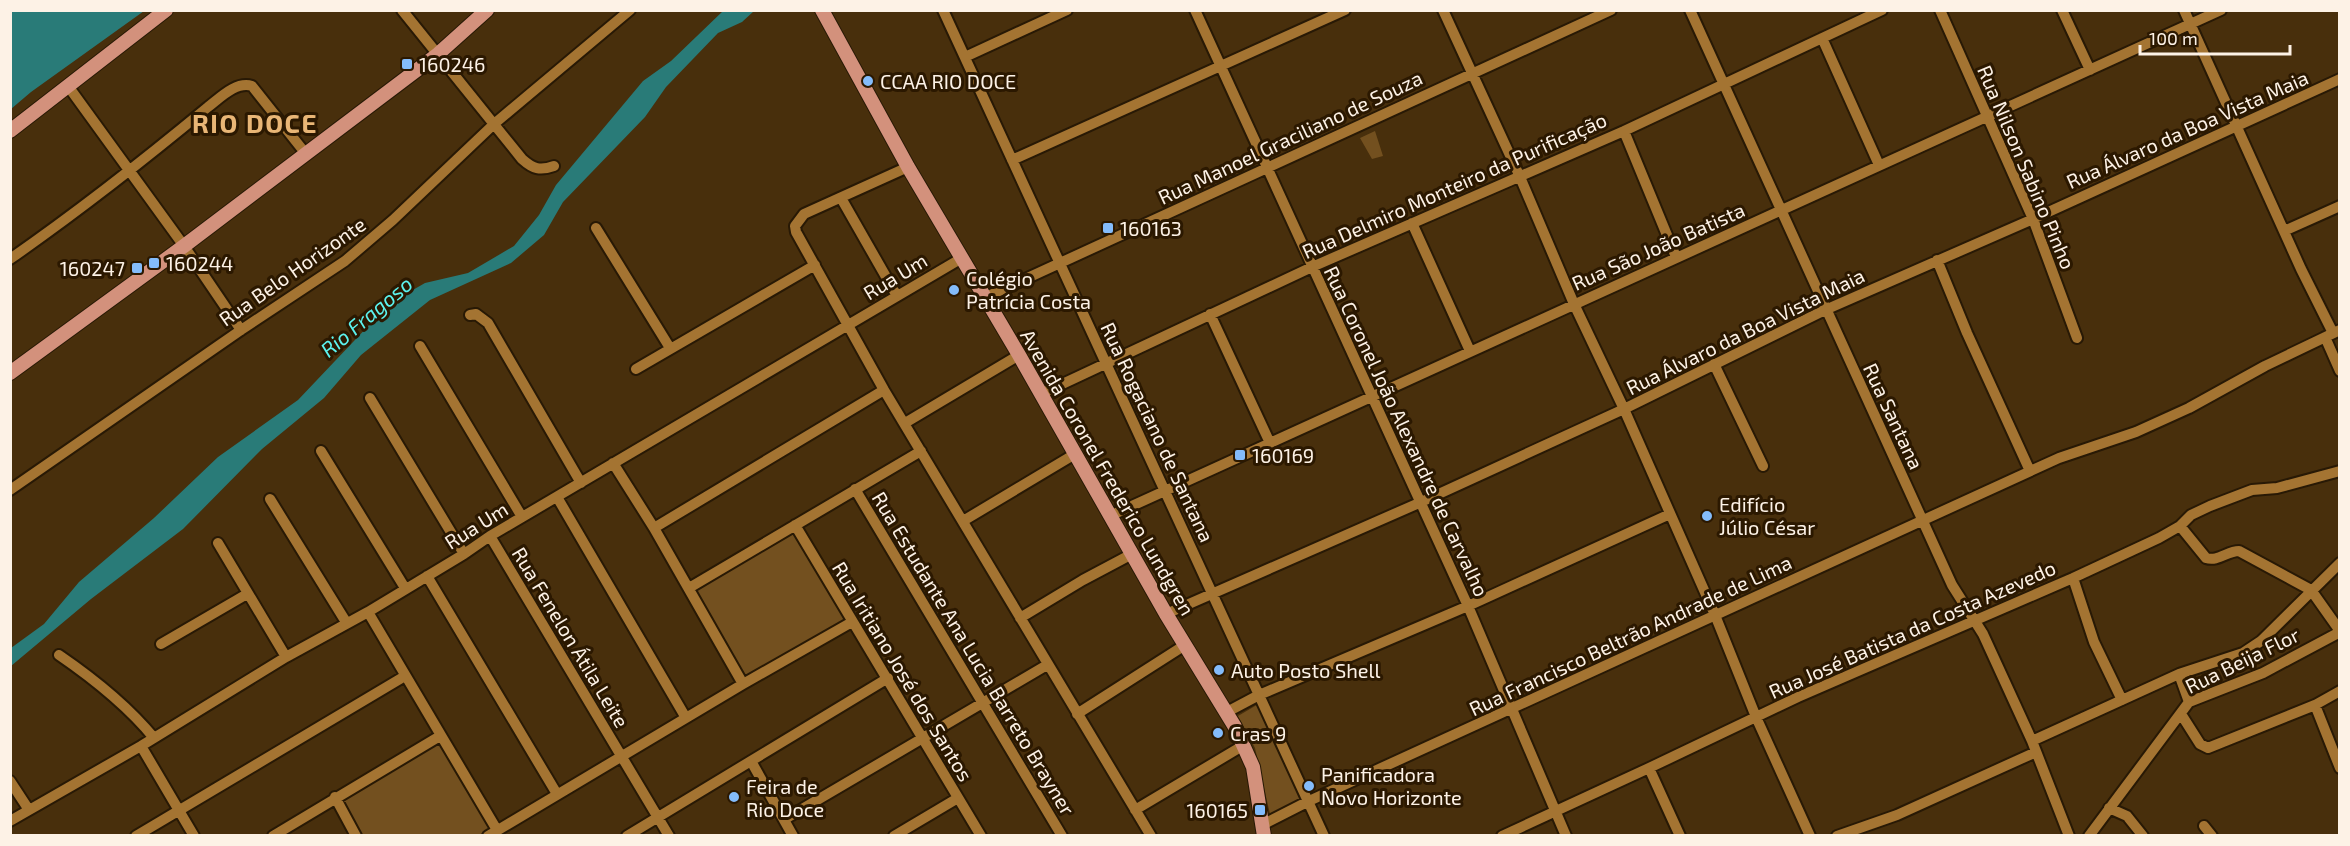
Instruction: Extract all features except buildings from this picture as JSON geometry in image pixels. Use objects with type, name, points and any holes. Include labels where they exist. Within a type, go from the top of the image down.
[{"type":"main road","points":[[10,131],[166,10]]},
{"type":"main road","points":[[10,373],[184,246],[438,54],[487,10]]},
{"type":"main road","name":"Avenida Coronel Frederico Lundgren","points":[[822,10],[908,167],[1112,515],[1166,614],[1227,712],[1253,767],[1263,830]]},
{"type":"street","points":[[402,10],[529,165],[545,170],[554,166]]},
{"type":"street","name":"Rua Belo Horizonte","points":[[10,490],[345,261],[369,242],[494,124],[630,10]]},
{"type":"street","name":"Rua Rogaciano de Santana","points":[[943,10],[1324,836]]},
{"type":"street","points":[[965,57],[1067,10]]},
{"type":"street","name":"Rua Coronel João Alexandre de Carvalho","points":[[1195,10],[1467,606],[1566,836]]},
{"type":"street","points":[[1012,160],[1345,10]]},
{"type":"street","points":[[1443,10],[1520,177],[1574,304],[1624,409],[1715,615],[1756,717],[1810,836]]},
{"type":"street","name":"Rua Manoel Graciliano de Souza","points":[[986,297],[1611,10]]},
{"type":"street","name":"Rua Santana","points":[[1690,10],[1952,585],[1974,620],[2034,747],[2069,836]]},
{"type":"street","name":"Rua Delmiro Monteiro da Purificação","points":[[1041,394],[1312,267],[1624,131],[1882,10]]},
{"type":"street","name":"Rua Nilson Sabino Pinho","points":[[1940,10],[2033,219],[2077,338]]},
{"type":"street","points":[[2062,10],[2090,70]]},
{"type":"street","points":[[2184,10],[2333,334],[2340,371]]},
{"type":"street","name":"Rua São João Batista","points":[[1112,515],[2221,10]]},
{"type":"street","points":[[1822,38],[1879,165]]},
{"type":"street","name":"Rua Álvaro da Boa Vista Maia","points":[[1166,614],[1419,503],[1624,409],[1825,310],[2033,219],[2340,79]]},
{"type":"street","points":[[10,259],[130,172],[228,92],[240,86],[246,84],[252,86],[306,154]]},
{"type":"street","points":[[68,86],[184,246],[241,330]]},
{"type":"street","points":[[1624,131],[1676,257]]},
{"type":"street","points":[[908,167],[804,214],[795,226],[796,232],[884,390],[906,423],[1047,665],[1151,836]]},
{"type":"street","points":[[841,198],[897,296]]},
{"type":"street","points":[[2284,231],[2340,206]]},
{"type":"street","points":[[1412,223],[1470,351]]},
{"type":"street","points":[[596,228],[669,348]]},
{"type":"street","name":"Rua Um","points":[[10,821],[141,746],[286,657],[346,622],[368,612],[557,496],[962,258]]},
{"type":"street","points":[[1937,260],[1967,333],[2030,471]]},
{"type":"street","points":[[636,369],[815,265]]},
{"type":"street","points":[[1210,314],[1270,443]]},
{"type":"street","points":[[470,315],[481,316],[488,323],[581,483]]},
{"type":"street","name":"Rua Francisco Beltrão Andrade de Lima","points":[[1263,830],[1309,801],[2030,471],[2060,458],[2136,432],[2189,408],[2265,366],[2333,334]]},
{"type":"street","points":[[420,346],[522,517]]},
{"type":"street","points":[[906,423],[1019,355]]},
{"type":"street","points":[[1714,364],[1763,466]]},
{"type":"street","points":[[654,528],[884,390]]},
{"type":"street","points":[[370,398],[464,554]]},
{"type":"street","points":[[321,451],[405,588]]},
{"type":"street","points":[[689,588],[921,451]]},
{"type":"street","points":[[963,522],[1076,454]]},
{"type":"street","points":[[613,464],[654,528],[743,684]]},
{"type":"street","name":"Rua José Batista da Costa Azevedo","points":[[1502,836],[1756,717],[2073,578],[2181,526],[2192,515],[2242,493],[2277,488],[2340,471]]},
{"type":"street","name":"Rua Estudante Ana Lucia Barreto Brayner","points":[[855,489],[1062,836]]},
{"type":"street","points":[[557,496],[686,718]]},
{"type":"street","points":[[270,499],[346,622]]},
{"type":"street","points":[[1227,712],[1259,695],[1467,606],[1670,514]]},
{"type":"street","name":"Rua Iritiano José dos Santos","points":[[795,525],[981,836]]},
{"type":"street","points":[[2181,526],[2206,558],[2215,559],[2229,552],[2239,551],[2303,584],[2311,590],[2339,628]]},
{"type":"street","name":"Rua Fenelon Átila Leite","points":[[490,536],[669,836]]},
{"type":"street","points":[[218,543],[286,657]]},
{"type":"street","points":[[1020,618],[1083,580],[1132,555]]},
{"type":"street","points":[[1837,836],[1897,815],[2034,747],[2122,700],[2179,674],[2236,656],[2253,648],[2340,563]]},
{"type":"street","points":[[427,576],[557,794]]},
{"type":"street","points":[[2073,578],[2094,642],[2122,700]]},
{"type":"street","points":[[161,644],[247,594]]},
{"type":"street","points":[[368,612],[440,736],[492,833],[852,622]]},
{"type":"street","name":"Rua Beija Flor","points":[[2089,836],[2190,702],[2263,673],[2339,628]]},
{"type":"street","points":[[1077,714],[1185,645]]},
{"type":"street","points":[[59,655],[122,703],[153,738]]},
{"type":"street","points":[[784,819],[1047,665]]},
{"type":"street","points":[[2179,674],[2190,702]]},
{"type":"street","points":[[136,836],[405,676]]},
{"type":"street","points":[[627,836],[888,678]]},
{"type":"street","points":[[2181,714],[2200,744],[2208,748],[2315,705],[2340,691]]},
{"type":"street","points":[[2315,705],[2340,768]]},
{"type":"street","points":[[273,836],[440,736]]},
{"type":"street","points":[[1135,810],[1244,745]]},
{"type":"street","points":[[141,746],[194,836]]},
{"type":"street","points":[[751,761],[793,836]]},
{"type":"street","points":[[1649,768],[1680,836]]},
{"type":"street","points":[[10,781],[29,810]]},
{"type":"street","points":[[335,797],[356,836]]},
{"type":"street","points":[[894,836],[958,798]]},
{"type":"street","points":[[2109,808],[2127,816],[2143,836]]},
{"type":"street","points":[[2204,826],[2212,836]]},
{"type":"shaded area","points":[[1375,131],[1383,156],[1372,159],[1360,138]]},
{"type":"shaded area","points":[[793,531],[847,620],[745,681],[691,592]]},
{"type":"shaded area","points":[[1267,699],[1311,796],[1270,814],[1255,748],[1238,716]]},
{"type":"shaded area","points":[[437,741],[490,829],[479,835],[358,835],[338,802]]},
{"type":"water","points":[[11,10],[144,11],[31,92],[11,109]]},
{"type":"water","name":"Rio Fragoso","points":[[723,11],[754,11],[742,22],[718,33],[666,87],[645,117],[563,202],[544,235],[511,263],[430,300],[361,355],[324,398],[262,449],[183,529],[91,599],[11,666],[11,648],[44,624],[79,582],[154,518],[218,457],[298,400],[390,303],[425,283],[468,273],[514,246],[539,215],[556,185],[643,81],[671,61]]},
{"type":"place","name":"160246","points":[[407,64]]},
{"type":"place","name":"CCAA RIO DOCE","points":[[868,81]]},
{"type":"place","name":"160163","points":[[1108,228]]},
{"type":"place","name":"160244","points":[[154,263]]},
{"type":"place","name":"160247","points":[[137,268]]},
{"type":"place","name":"Colégio Patrícia Costa","points":[[954,290]]},
{"type":"place","name":"160169","points":[[1240,455]]},
{"type":"place","name":"Edifício Júlio César","points":[[1707,516]]},
{"type":"place","name":"Auto Posto Shell","points":[[1219,670]]},
{"type":"place","name":"Cras 9","points":[[1218,733]]},
{"type":"place","name":"Panificadora Novo Horizonte","points":[[1309,786]]},
{"type":"place","name":"Feira de Rio Doce","points":[[734,797]]},
{"type":"place","name":"160165","points":[[1260,810]]},
{"type":"district","name":"RIO DOCE","points":[[255,122]]}]
